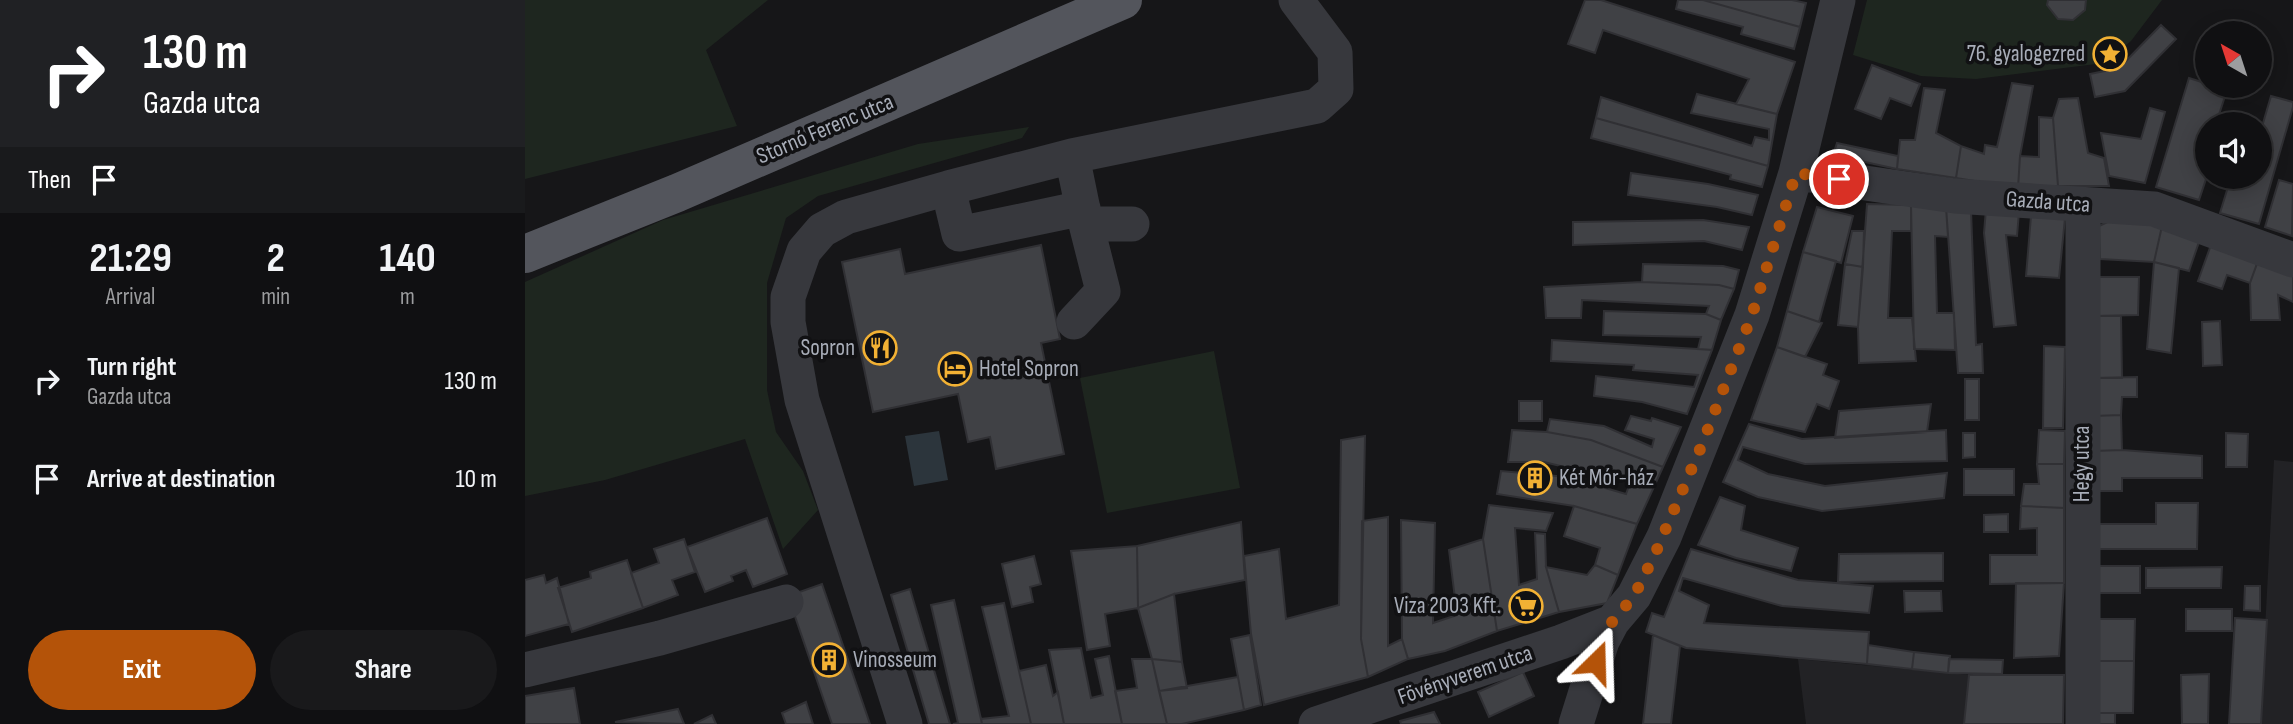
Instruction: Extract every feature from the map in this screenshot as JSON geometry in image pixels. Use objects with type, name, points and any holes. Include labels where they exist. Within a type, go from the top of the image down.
[{"type":"main road","name":"Stornó Ferenc utca","points":[[525,254],[677,192],[1123,0]]},
{"type":"street","points":[[905,724],[802,400],[788,322],[788,297],[804,251],[822,230],[846,217],[948,188],[1072,156],[1317,106],[1336,89],[1335,52],[1296,0]]},
{"type":"street","points":[[1576,724],[1602,640],[1612,622],[1634,596],[1664,537],[1752,315],[1796,173],[1838,0]]},
{"type":"street","points":[[1072,156],[1103,290],[1074,322]]},
{"type":"street","name":"Gazda utca","points":[[1796,173],[1955,196],[2154,209],[2293,260]]},
{"type":"street","points":[[948,188],[959,234],[1085,216],[1132,224]]},
{"type":"street","name":"Hegy utca","points":[[2083,205],[2083,724]]},
{"type":"street","points":[[525,670],[660,638],[786,602]]},
{"type":"street","name":"Fövényverem utca","points":[[1316,724],[1358,716],[1612,622]]},
{"type":"shaded area","points":[[525,0],[768,0],[706,50],[737,126],[525,179]]},
{"type":"shaded area","points":[[1867,0],[2048,0],[2047,5],[2058,19],[2073,20],[2085,10],[2086,0],[2162,0],[2131,41],[2104,63],[1976,79],[1921,76],[1853,55]]},
{"type":"shaded area","points":[[1029,127],[1022,138],[818,196],[786,218],[767,283],[767,390],[776,432],[803,471],[818,510],[783,549],[745,439],[605,480],[525,496],[525,282],[663,220],[918,144]]},
{"type":"shaded area","points":[[1214,351],[1240,488],[1107,513],[1080,378]]},
{"type":"shaded area","points":[[939,431],[948,480],[914,486],[905,436]]},
{"type":"shaded area","points":[[2274,460],[2293,462],[2293,724],[2260,724]]},
{"type":"shaded area","points":[[1798,659],[1969,675],[2064,675],[2063,724],[1806,724]]},
{"type":"building","points":[[1585,0],[1601,0],[1795,62],[1777,114],[1736,104],[1749,79],[1603,30],[1595,53],[1568,44]]},
{"type":"building","points":[[1678,0],[1703,0],[1800,27],[1794,49],[1741,34],[1743,27],[1676,9]]},
{"type":"building","points":[[1703,0],[1792,0],[1806,3],[1800,27]]},
{"type":"building","points":[[2048,0],[2086,0],[2085,10],[2073,20],[2058,19],[2047,5]]},
{"type":"building","points":[[2161,25],[2176,39],[2125,91],[2095,97],[2090,74],[2119,68]]},
{"type":"building","points":[[1872,65],[1920,84],[1911,106],[1890,98],[1881,119],[1855,109]]},
{"type":"building","points":[[2189,78],[2195,80],[2195,98],[2224,98],[2220,112],[2195,112],[2195,189],[2203,189],[2199,200],[2156,187]]},
{"type":"building","points":[[2012,83],[2033,86],[2020,156],[2018,188],[1956,178],[1961,146],[1984,154],[1985,145],[1997,147]]},
{"type":"building","points":[[1924,88],[1945,90],[1936,133],[1961,146],[1956,178],[1897,169],[1900,140],[1915,140]]},
{"type":"building","points":[[1697,94],[1777,114],[1768,166],[1596,118],[1601,97],[1752,146],[1755,137],[1769,140],[1769,129],[1691,113]]},
{"type":"building","points":[[2272,96],[2293,102],[2272,179],[2272,112],[2266,112]]},
{"type":"building","points":[[2078,98],[2088,153],[2104,158],[2109,186],[2058,186],[2053,118],[2059,99]]},
{"type":"building","points":[[2150,108],[2165,112],[2145,183],[2109,176],[2101,133],[2141,139]]},
{"type":"building","points":[[2039,117],[2053,118],[2058,186],[2018,188],[2020,156],[2039,157]]},
{"type":"building","points":[[1596,118],[1768,166],[1762,187],[1730,179],[1731,175],[1591,138]]},
{"type":"building","points":[[1837,143],[1898,156],[1897,169],[1833,155]]},
{"type":"building","points":[[1631,173],[1708,184],[1758,195],[1752,215],[1717,207],[1628,195]]},
{"type":"building","points":[[2279,180],[2293,184],[2292,236],[2265,227]]},
{"type":"building","points":[[2227,189],[2269,189],[2259,224],[2220,213]]},
{"type":"building","points":[[1867,204],[1911,205],[1911,231],[1892,231],[1888,318],[1912,318],[1916,361],[1859,363],[1858,327]]},
{"type":"building","points":[[1911,205],[1946,207],[1948,237],[1935,236],[1937,313],[1954,313],[1955,350],[1914,349]]},
{"type":"building","points":[[1817,207],[1853,216],[1841,263],[1803,252]]},
{"type":"building","points":[[1946,207],[1971,210],[1976,345],[1982,344],[1983,373],[1958,373]]},
{"type":"building","points":[[1986,209],[2019,212],[2017,236],[2006,235],[2016,325],[1994,327],[1984,233]]},
{"type":"building","points":[[2031,216],[2065,218],[2059,278],[2026,276]]},
{"type":"building","points":[[2114,219],[2162,226],[2154,262],[2100,259],[2099,226]]},
{"type":"building","points":[[1703,220],[1749,227],[1742,250],[1704,241],[1573,245],[1573,222]]},
{"type":"building","points":[[2162,226],[2200,239],[2189,271],[2154,262]]},
{"type":"building","points":[[1852,231],[1864,231],[1863,267],[1845,264]]},
{"type":"building","points":[[2212,242],[2259,258],[2250,283],[2227,275],[2222,289],[2198,281]]},
{"type":"building","name":"Hotel Sopron","points":[[1041,245],[1060,339],[1041,343],[1064,454],[996,469],[990,437],[968,442],[958,394],[873,412],[842,262],[900,249],[905,274]]},
{"type":"building","points":[[1803,252],[1836,261],[1819,322],[1787,311]]},
{"type":"building","points":[[2259,258],[2293,273],[2293,302],[2278,295],[2280,320],[2251,320],[2250,283]]},
{"type":"building","points":[[2154,262],[2179,268],[2171,353],[2147,349]]},
{"type":"building","points":[[1643,264],[1723,266],[1739,270],[1734,289],[1719,285],[1642,282]]},
{"type":"building","points":[[1845,264],[1863,267],[1858,327],[1838,325]]},
{"type":"building","points":[[2093,277],[2139,277],[2138,315],[2094,316]]},
{"type":"building","points":[[1642,282],[1719,285],[1734,289],[1721,320],[1706,314],[1709,306],[1582,300],[1581,318],[1546,318],[1544,287]]},
{"type":"building","points":[[1604,311],[1706,314],[1721,320],[1712,350],[1698,349],[1701,337],[1603,335]]},
{"type":"building","points":[[1787,311],[1822,323],[1805,357],[1777,347]]},
{"type":"building","points":[[2094,316],[2121,316],[2122,378],[2094,378]]},
{"type":"building","points":[[2220,321],[2222,365],[2203,366],[2202,322]]},
{"type":"building","points":[[1552,340],[1712,350],[1687,414],[1642,402],[1594,396],[1596,376],[1694,387],[1698,375],[1633,370],[1634,365],[1551,361]]},
{"type":"building","points":[[2044,346],[2065,347],[2063,428],[2043,428]]},
{"type":"building","points":[[1777,347],[1827,364],[1823,375],[1839,381],[1829,409],[1817,404],[1805,432],[1751,420]]},
{"type":"building","points":[[2137,377],[2137,397],[2122,397],[2121,415],[2093,416],[2094,378]]},
{"type":"building","points":[[1965,379],[1979,379],[1979,420],[1965,420]]},
{"type":"building","points":[[1519,401],[1542,401],[1542,421],[1519,421]]},
{"type":"building","points":[[1931,404],[1927,432],[1835,438],[1839,411]]},
{"type":"building","points":[[2121,415],[2122,450],[2094,451],[2093,416]]},
{"type":"building","points":[[1631,416],[1651,421],[1652,418],[1681,427],[1663,467],[1591,440],[1547,432],[1550,419],[1604,426],[1652,447],[1654,439],[1625,430]]},
{"type":"building","points":[[1749,424],[1802,439],[1946,430],[1947,461],[1805,464],[1743,447],[1738,460],[1768,474],[1825,486],[1947,473],[1944,498],[1822,511],[1758,497],[1723,482]]},
{"type":"building","name":"Két Mór-ház","points":[[1512,430],[1547,432],[1591,440],[1663,467],[1637,524],[1574,506],[1497,494],[1501,471],[1567,477],[1626,494],[1630,483],[1544,462],[1508,462]]},
{"type":"building","points":[[2039,430],[2065,431],[2064,464],[2037,464]]},
{"type":"building","points":[[1963,433],[1975,433],[1975,457],[1963,458]]},
{"type":"building","points":[[2226,433],[2248,434],[2247,467],[2226,467]]},
{"type":"building","points":[[1365,436],[1361,639],[1368,677],[1264,705],[1251,634],[1244,556],[1279,549],[1286,619],[1339,605],[1341,440]]},
{"type":"building","points":[[2122,450],[2202,456],[2202,478],[2122,478],[2122,491],[2095,491],[2094,451]]},
{"type":"building","points":[[2037,464],[2064,464],[2064,508],[2021,506],[2024,484],[2039,484]]},
{"type":"building","points":[[1964,469],[2014,469],[2014,495],[1964,495]]},
{"type":"building","points":[[1720,497],[1745,506],[1741,530],[1798,548],[1791,571],[1736,558],[1698,545]]},
{"type":"building","points":[[2156,503],[2198,503],[2197,549],[2096,549],[2096,524],[2156,524]]},
{"type":"building","points":[[1489,505],[1553,513],[1546,531],[1515,528],[1519,585],[1537,579],[1535,533],[1545,534],[1546,567],[1559,612],[1497,631],[1483,539]]},
{"type":"building","points":[[1574,506],[1637,524],[1618,575],[1595,565],[1600,548],[1564,536]]},
{"type":"building","points":[[2021,506],[2064,508],[2064,583],[1990,584],[1990,555],[2037,555],[2037,528],[2020,529]]},
{"type":"building","points":[[2008,514],[2008,532],[1984,532],[1984,515]]},
{"type":"building","points":[[1388,517],[1388,646],[1402,639],[1408,659],[1368,677],[1361,639],[1362,521]]},
{"type":"building","points":[[767,518],[787,574],[753,587],[746,570],[731,576],[733,581],[705,592],[687,547]]},
{"type":"building","points":[[1401,520],[1435,523],[1433,623],[1457,615],[1449,550],[1483,539],[1497,631],[1445,651],[1408,659],[1402,639]]},
{"type":"building","points":[[1241,522],[1245,580],[1174,594],[1138,608],[1137,546]]},
{"type":"building","points":[[684,539],[695,572],[672,580],[678,595],[643,608],[631,573],[659,563],[654,549]]},
{"type":"building","points":[[1137,546],[1138,608],[1105,614],[1110,646],[1087,650],[1071,551]]},
{"type":"building","points":[[1691,549],[1798,580],[1873,586],[1869,613],[1782,606],[1683,578],[1679,591],[1709,605],[1704,623],[1869,632],[1867,664],[1686,648],[1646,632],[1652,613],[1664,617]]},
{"type":"building","points":[[1943,553],[1943,581],[1838,582],[1839,554]]},
{"type":"building","points":[[1034,556],[1041,584],[1030,587],[1033,602],[1012,607],[1002,564]]},
{"type":"building","points":[[627,560],[643,608],[572,632],[558,588],[591,578],[590,572]]},
{"type":"building","points":[[1595,565],[1618,575],[1607,603],[1559,612],[1546,567],[1587,575]]},
{"type":"building","points":[[2096,566],[2140,566],[2140,593],[2096,593]]},
{"type":"building","points":[[2222,567],[2221,588],[2146,588],[2146,568]]},
{"type":"building","points":[[544,575],[546,583],[557,578],[569,624],[525,636],[525,580]]},
{"type":"building","points":[[2016,583],[2064,583],[2059,656],[2014,658]]},
{"type":"building","name":"Vinosseum","points":[[822,584],[870,724],[832,724],[788,596]]},
{"type":"building","points":[[2245,586],[2260,586],[2260,611],[2244,610]]},
{"type":"building","points":[[910,589],[950,724],[929,724],[891,595]]},
{"type":"building","points":[[1904,591],[1941,591],[1942,611],[1905,612]]},
{"type":"building","points":[[1174,594],[1182,662],[1152,659],[1138,608]]},
{"type":"building","points":[[954,600],[982,724],[953,724],[958,723],[931,605]]},
{"type":"building","points":[[1004,603],[1031,724],[982,724],[981,719],[1009,716],[982,607]]},
{"type":"building","points":[[2186,609],[2232,609],[2232,631],[2186,631]]},
{"type":"building","points":[[2235,618],[2267,620],[2261,724],[2229,724]]},
{"type":"building","points":[[2098,619],[2135,619],[2134,661],[2097,661]]},
{"type":"building","points":[[1250,635],[1261,705],[1244,710],[1231,639]]},
{"type":"building","points":[[1653,635],[1680,646],[1671,724],[1643,724]]},
{"type":"building","points":[[1868,645],[1914,652],[1912,669],[1867,664]]},
{"type":"building","points":[[1081,648],[1091,698],[1103,695],[1095,659],[1109,656],[1122,724],[1064,724],[1049,650]]},
{"type":"building","points":[[1914,652],[1950,656],[1948,673],[1912,669]]},
{"type":"building","points":[[1132,659],[1152,659],[1167,724],[1122,724],[1115,691],[1137,688]]},
{"type":"building","points":[[1152,659],[1182,662],[1187,688],[1159,691]]},
{"type":"building","points":[[1949,659],[2003,660],[2002,674],[1948,673]]},
{"type":"building","points":[[2097,661],[2134,661],[2133,713],[2097,713]]},
{"type":"building","points":[[1046,665],[1053,696],[1058,692],[1064,724],[1031,724],[1019,671]]},
{"type":"building","points":[[1523,672],[1534,696],[1489,717],[1478,692]]},
{"type":"building","points":[[2209,674],[2208,724],[2182,724],[2181,675]]},
{"type":"building","points":[[1969,675],[2064,675],[2063,724],[1964,724]]},
{"type":"building","points":[[1238,677],[1244,710],[1182,724],[1167,724],[1159,691]]},
{"type":"building","points":[[574,688],[580,724],[525,724],[525,696]]},
{"type":"building","points":[[806,702],[813,724],[786,724],[782,713]]},
{"type":"building","points":[[678,709],[684,724],[615,722]]},
{"type":"building","points":[[1434,712],[1440,724],[1401,724],[1400,721]]},
{"type":"building","points":[[2097,713],[2115,713],[2115,724],[2097,724]]},
{"type":"building","points":[[712,715],[716,724],[694,724]]},
{"type":"place","name":"76. gyalogezred","points":[[2110,54]]},
{"type":"place","name":"Sopron","points":[[880,348]]},
{"type":"place","name":"Hotel Sopron","points":[[955,369]]},
{"type":"place","name":"Két Mór-ház","points":[[1535,478]]},
{"type":"place","name":"Viza 2003 Kft.","points":[[1526,606]]},
{"type":"place","name":"Vinosseum","points":[[829,660]]},
{"type":"route","points":[[1596,662],[1602,640],[1612,622],[1634,596],[1664,537],[1701,447],[1752,315],[1796,173],[1839,179]]}]
